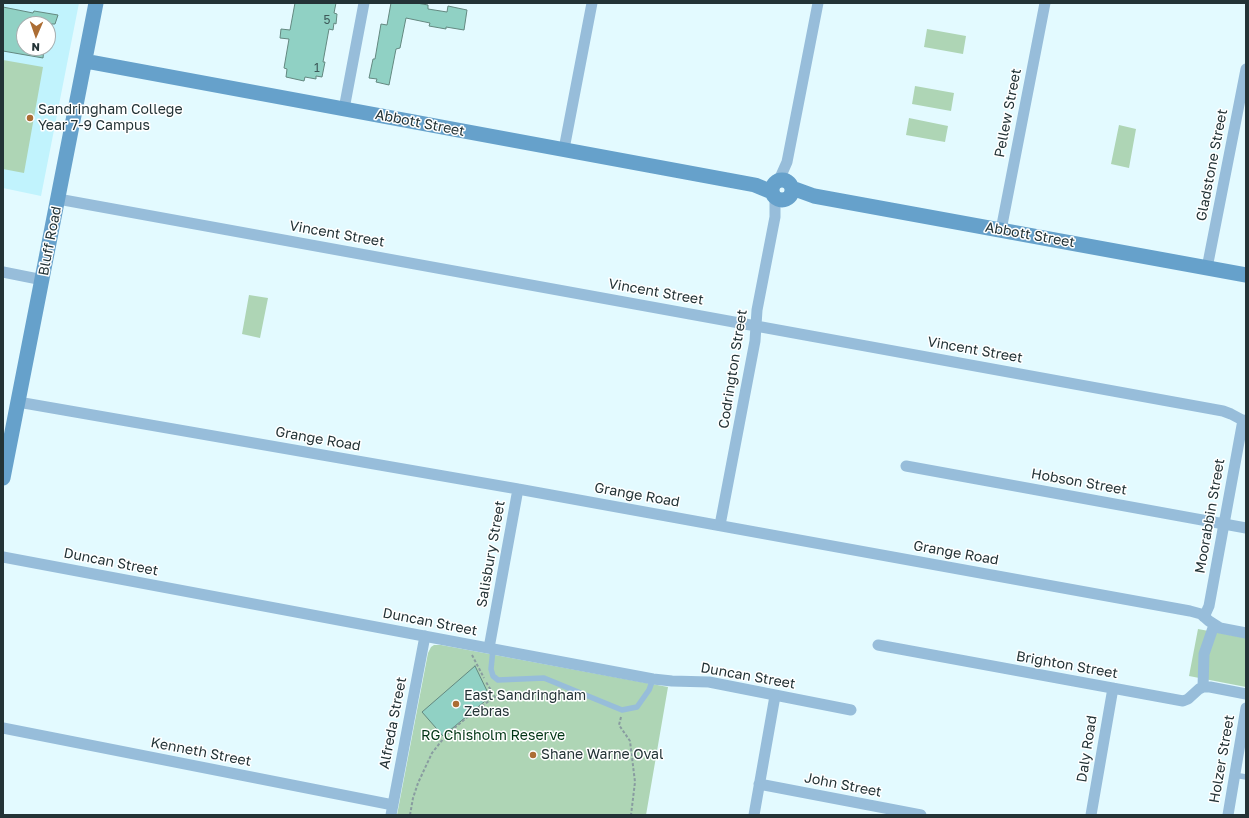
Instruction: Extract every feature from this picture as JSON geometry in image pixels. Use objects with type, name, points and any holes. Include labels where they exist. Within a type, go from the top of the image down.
[{"type":"street","name":"Bluff Road","points":[[3,478],[6,448],[18,402],[96,3]]},
{"type":"street","points":[[344,109],[364,3]]},
{"type":"street","points":[[564,149],[592,3]]},
{"type":"street","name":"Codrington Street","points":[[720,525],[753,355],[757,310],[818,3]]},
{"type":"street","name":"Pellew Street","points":[[1001,230],[1045,3]]},
{"type":"street","name":"Abbott Street","points":[[85,62],[1246,275]]},
{"type":"street","name":"Gladstone Street","points":[[1207,268],[1246,69]]},
{"type":"street","name":"Vincent Street","points":[[58,199],[1223,411],[1245,421]]},
{"type":"street","points":[[3,272],[42,280]]},
{"type":"street","name":"Grange Road","points":[[18,402],[720,525],[1196,612],[1220,628],[1246,633]]},
{"type":"street","name":"Moorabbin Street","points":[[1204,617],[1209,606],[1245,421]]},
{"type":"street","name":"Hobson Street","points":[[906,466],[1246,528]]},
{"type":"street","name":"Salisbury Street","points":[[491,649],[518,489]]},
{"type":"street","name":"Duncan Street","points":[[3,557],[653,679],[709,682],[851,710]]},
{"type":"street","points":[[1214,625],[1204,654],[1203,687],[1246,694]]},
{"type":"street","name":"Alfreda Street","points":[[392,810],[425,636]]},
{"type":"street","name":"Brighton Street","points":[[878,645],[1183,701],[1188,699],[1203,687]]},
{"type":"street","name":"Daly Road","points":[[1091,815],[1113,688]]},
{"type":"street","points":[[754,815],[775,696]]},
{"type":"street","name":"Holzer Street","points":[[1228,815],[1246,708]]},
{"type":"street","name":"Kenneth Street","points":[[3,728],[392,810]]},
{"type":"street","name":"John Street","points":[[759,784],[921,815]]},
{"type":"lane","points":[[491,649],[493,676],[498,680],[544,678],[622,710],[638,707],[649,690],[653,679]]},
{"type":"lane","points":[[1234,775],[1246,777]]},
{"type":"path","points":[[410,815],[413,798],[418,783],[432,753],[451,730],[495,697],[466,643]]},
{"type":"path","points":[[622,710],[619,725],[630,741],[635,782],[631,815]]},
{"type":"shaded area","name":"Sandringham College Year 7-9 Campus","points":[[3,3],[79,3],[41,196],[3,188]]},
{"type":"green space","points":[[927,29],[966,36],[963,54],[924,47]]},
{"type":"green space","points":[[3,60],[43,67],[24,173],[3,169]]},
{"type":"green space","points":[[915,86],[954,93],[951,111],[912,104]]},
{"type":"green space","points":[[909,118],[948,126],[945,142],[906,135]]},
{"type":"green space","points":[[1119,125],[1136,129],[1129,168],[1111,164]]},
{"type":"green space","points":[[249,295],[268,298],[260,338],[242,334]]},
{"type":"green space","points":[[1198,629],[1246,638],[1246,687],[1189,676]]},
{"type":"green space","name":"RG Chisholm Reserve","points":[[434,645],[441,645],[668,687],[646,815],[397,815],[428,653]]},
{"type":"building","points":[[295,3],[336,3],[334,13],[337,14],[336,24],[334,23],[333,30],[329,29],[322,77],[316,76],[316,79],[305,77],[304,81],[286,77],[287,69],[284,68],[289,39],[280,38],[281,29],[290,30]]},
{"type":"building","points":[[391,3],[417,3],[428,5],[428,9],[447,12],[448,6],[467,10],[464,30],[429,26],[430,23],[406,18],[400,48],[396,49],[389,85],[376,82],[377,79],[369,78],[373,59],[375,59],[381,24],[387,25]]},
{"type":"building","points":[[3,7],[33,13],[34,11],[58,15],[56,21],[56,16],[16,16],[16,53],[3,51]]},
{"type":"building","points":[[32,56],[43,56],[43,58]]},
{"type":"building","name":"East Sandringham Zebras","points":[[475,666],[490,697],[443,736],[422,712]]},
{"type":"place","name":"Sandringham College Year 7-9 Campus","points":[[30,118]]},
{"type":"place","name":"East Sandringham Zebras","points":[[456,704]]},
{"type":"place","name":"Shane Warne Oval","points":[[533,755]]}]
